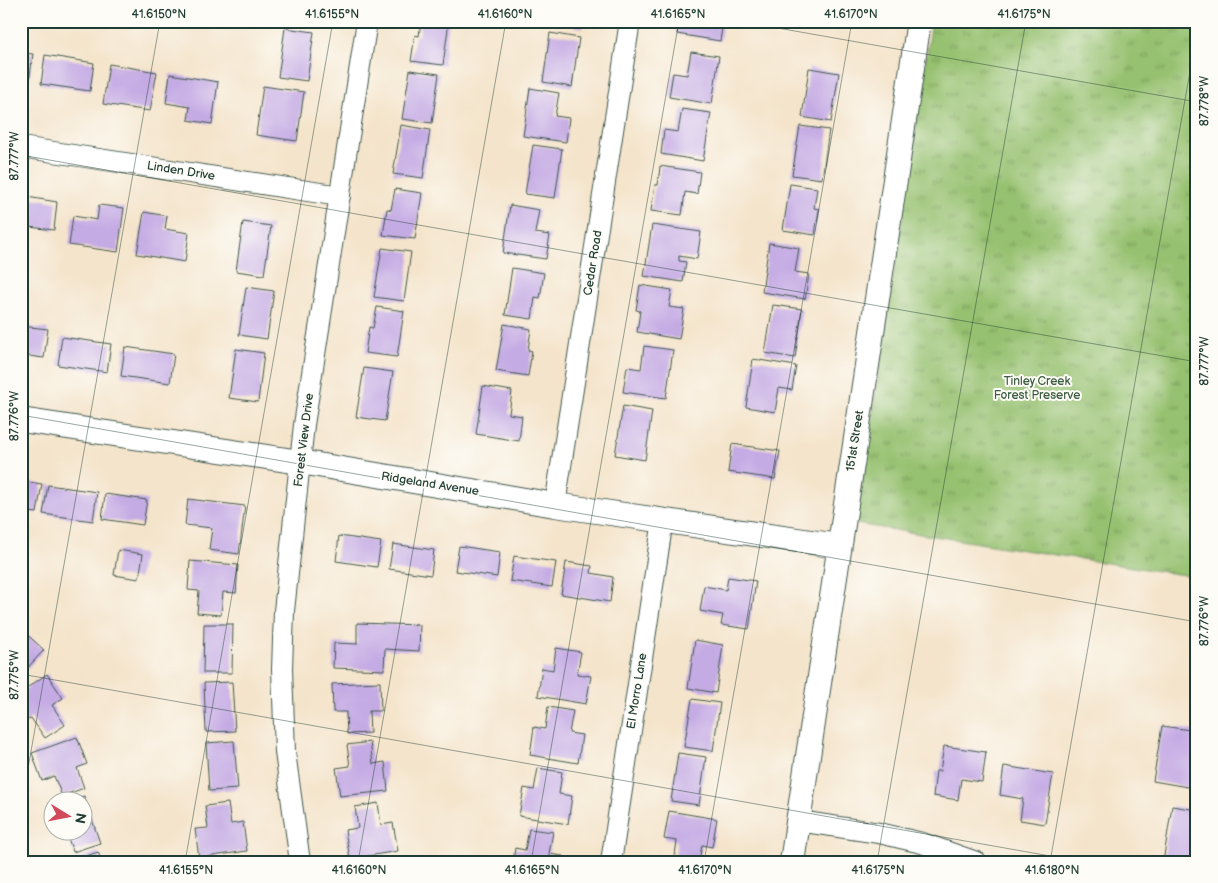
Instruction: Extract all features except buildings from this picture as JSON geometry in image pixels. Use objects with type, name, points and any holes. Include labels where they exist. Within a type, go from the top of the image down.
[{"type":"street","name":"Forest View Drive","points":[[300,862],[285,752],[282,670],[284,611],[300,462],[367,21]]},
{"type":"street","name":"Cedar Road","points":[[555,504],[630,21]]},
{"type":"street","name":"151st Street","points":[[792,862],[919,21]]},
{"type":"street","name":"Linden Drive","points":[[21,147],[340,196]]},
{"type":"street","name":"Ridgeland Avenue","points":[[21,420],[300,462],[555,504],[840,546]]},
{"type":"street","name":"El Morro Lane","points":[[611,862],[663,520]]},
{"type":"street","points":[[798,821],[879,833],[922,843],[976,862]]},
{"type":"green space","name":"Tinley Creek Forest Preserve","points":[[932,21],[1197,21],[1197,577],[856,524]]}]
